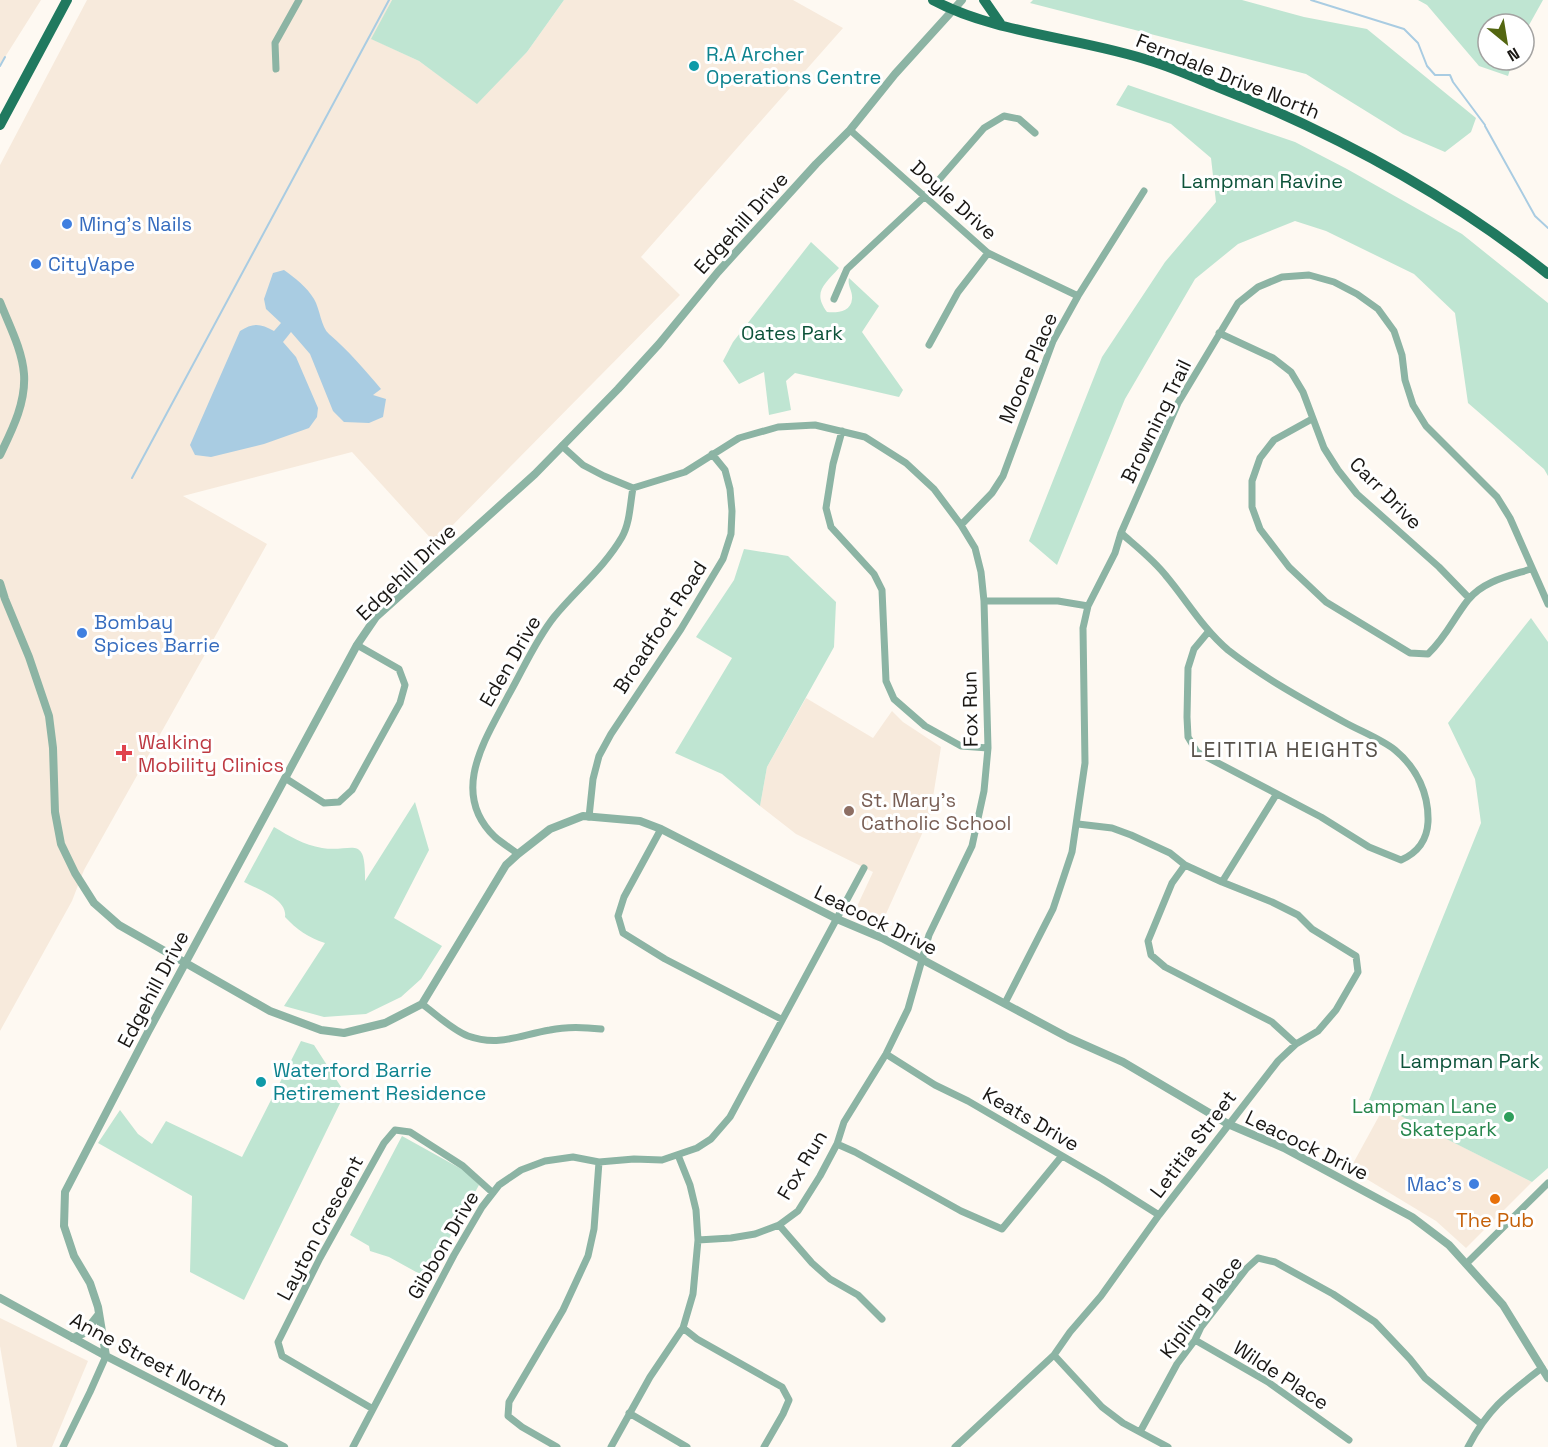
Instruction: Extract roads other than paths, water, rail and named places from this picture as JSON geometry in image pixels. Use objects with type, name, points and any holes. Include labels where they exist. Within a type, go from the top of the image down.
[{"type":"main road","points":[[0,125],[67,0]]},
{"type":"main road","name":"Ferndale Drive North","points":[[933,0],[953,10],[1000,24],[1150,60],[1280,111],[1362,152],[1447,202],[1548,274]]},
{"type":"main road","points":[[984,0],[1000,24]]},
{"type":"street","points":[[276,69],[275,44],[299,0]]},
{"type":"street","name":"Edgehill Drive","points":[[106,1356],[99,1314],[90,1283],[74,1256],[64,1226],[65,1192],[357,645],[376,617],[535,474],[658,344],[718,272],[850,130],[895,74],[962,0]]},
{"type":"street","points":[[834,299],[847,269],[924,197],[984,128],[1004,116],[1019,119],[1035,133]]},
{"type":"street","name":"Doyle Drive","points":[[850,130],[988,253],[1078,296]]},
{"type":"street","name":"Moore Place","points":[[962,525],[992,494],[1003,476],[1053,341],[1078,296],[1144,191]]},
{"type":"street","points":[[929,345],[958,292],[988,253]]},
{"type":"street","name":"Browning Trail","points":[[1005,1003],[1053,909],[1072,852],[1078,824],[1085,763],[1083,628],[1088,606],[1114,553],[1178,403],[1238,303],[1258,287],[1282,277],[1309,275],[1334,282],[1358,294],[1378,309],[1394,331],[1413,405],[1426,426],[1497,497],[1510,518],[1548,604]]},
{"type":"street","points":[[0,302],[20,353],[24,374],[22,398],[16,421],[0,455]]},
{"type":"street","name":"Carr Drive","points":[[1219,333],[1273,358],[1291,372],[1303,392],[1324,448],[1338,470],[1357,494],[1439,567],[1469,598]]},
{"type":"street","points":[[1312,419],[1274,440],[1260,458],[1252,481],[1251,507],[1260,529],[1289,567],[1326,602],[1410,653],[1428,654],[1442,641],[1469,598],[1492,581],[1531,568]]},
{"type":"street","name":"Fox Run","points":[[633,488],[685,472],[739,438],[778,427],[815,425],[865,437],[906,463],[934,489],[962,525],[975,548],[981,572],[984,601],[988,748],[984,791],[972,846],[929,935],[908,1009],[886,1054],[844,1122],[837,1144],[820,1176],[798,1211],[779,1225],[755,1234],[698,1240]]},
{"type":"street","points":[[842,431],[833,464],[826,508],[831,527],[874,574],[882,590],[886,681],[894,699],[925,726],[961,746],[988,748]]},
{"type":"street","points":[[562,446],[583,465],[633,488]]},
{"type":"street","name":"Broadfoot Road","points":[[589,817],[593,779],[599,756],[723,559],[730,534],[732,511],[730,489],[725,470],[712,454]]},
{"type":"street","name":"Eden Drive","points":[[518,854],[495,837],[482,821],[474,799],[473,774],[480,749],[541,636],[555,617],[598,570],[622,536],[628,519],[633,488]]},
{"type":"street","points":[[1121,533],[1166,575],[1209,631],[1227,649],[1277,685],[1395,750],[1413,769],[1425,792],[1428,815],[1428,827],[1416,853],[1401,860],[1369,847],[1321,817],[1197,752],[1188,737],[1186,717],[1188,668],[1194,649],[1209,631]]},
{"type":"street","points":[[0,583],[49,716],[53,747],[55,812],[61,844],[75,873],[94,903],[119,925],[270,1011],[321,1030],[344,1033],[385,1023],[422,1004],[465,1035],[485,1041],[504,1041],[574,1026],[601,1029]]},
{"type":"street","points":[[984,601],[1058,602],[1088,606]]},
{"type":"street","points":[[285,778],[324,803],[339,802],[352,790],[399,703],[405,685],[399,669],[357,645]]},
{"type":"street","points":[[1222,882],[1276,795]]},
{"type":"street","name":"Leacock Drive","points":[[422,1004],[506,866],[518,854],[550,829],[583,816],[640,821],[661,829],[837,920],[882,938],[1069,1038],[1123,1062],[1228,1124],[1284,1148],[1412,1217],[1449,1245],[1503,1305],[1548,1378]]},
{"type":"street","name":"Letitia Street","points":[[955,1447],[1054,1355],[1278,1061],[1296,1044],[1318,1031],[1336,1010],[1358,972],[1356,956],[1312,929],[1298,915],[1185,865],[1170,853],[1131,835],[1112,828],[1078,824]]},
{"type":"street","points":[[661,829],[624,897],[618,916],[623,933],[665,959],[781,1019]]},
{"type":"street","points":[[1185,865],[1172,883],[1148,940],[1151,955],[1165,966],[1272,1022],[1296,1044]]},
{"type":"street","name":"Gibbon Drive","points":[[353,1447],[454,1255],[482,1207],[499,1185],[521,1170],[545,1161],[573,1157],[599,1162],[634,1159],[662,1160],[697,1148],[711,1139],[730,1117],[864,868]]},
{"type":"street","name":"Keats Drive","points":[[886,1054],[935,1086],[968,1101],[1159,1215]]},
{"type":"street","name":"Layton Crescent","points":[[373,1409],[282,1356],[278,1342],[320,1258],[384,1143],[395,1130],[410,1132],[463,1166],[492,1193]]},
{"type":"street","points":[[837,1144],[961,1212],[1002,1229],[1061,1157]]},
{"type":"street","points":[[611,1447],[650,1377],[683,1328],[693,1294],[698,1240],[696,1210],[690,1185],[678,1155]]},
{"type":"street","points":[[557,1447],[522,1427],[508,1416],[509,1402],[563,1310],[588,1256],[594,1229],[599,1162]]},
{"type":"street","points":[[1467,1263],[1546,1188]]},
{"type":"street","points":[[779,1225],[812,1263],[830,1279],[858,1295],[882,1319]]},
{"type":"street","name":"Kipling Place","points":[[1140,1432],[1177,1364],[1195,1340],[1201,1327],[1246,1269],[1258,1258],[1275,1262],[1333,1294],[1375,1322],[1425,1378],[1480,1423]]},
{"type":"street","name":"Anne Street North","points":[[0,1298],[106,1356],[284,1447]]},
{"type":"street","points":[[73,1338],[84,1334],[99,1314]]},
{"type":"street","points":[[683,1328],[697,1339],[782,1387],[789,1400],[764,1447]]},
{"type":"street","name":"Wilde Place","points":[[1195,1340],[1268,1382],[1349,1440]]},
{"type":"street","points":[[1054,1355],[1102,1407],[1123,1423],[1168,1447]]},
{"type":"street","points":[[63,1447],[106,1356]]},
{"type":"street","points":[[1468,1447],[1480,1423],[1504,1397],[1542,1368]]},
{"type":"street","points":[[629,1413],[687,1447]]},
{"type":"water","points":[[284,270],[311,295],[326,331],[356,360],[381,389],[373,395],[386,399],[383,417],[369,423],[344,422],[333,411],[310,354],[291,332],[283,342],[296,357],[318,408],[317,417],[309,428],[264,444],[211,457],[195,455],[190,445],[240,331],[257,325],[274,331],[281,323],[266,309],[264,299],[273,273]]},
{"type":"waterway","points":[[132,478],[389,0]]},
{"type":"waterway","points":[[1311,0],[1404,29],[1418,43],[1427,66],[1435,75],[1450,75],[1485,125]]},
{"type":"waterway","points":[[0,66],[5,57]]},
{"type":"waterway","points":[[1485,126],[1535,216],[1548,228]]},
{"type":"place","name":"R.A Archer Operations Centre","points":[[694,66]]},
{"type":"place","name":"Ming's Nails","points":[[67,224]]},
{"type":"place","name":"CityVape","points":[[36,264]]},
{"type":"place","name":"Bombay Spices Barrie","points":[[82,633]]},
{"type":"place","name":"Walking Mobility Clinics","points":[[124,753]]},
{"type":"place","name":"St. Mary's Catholic School","points":[[849,811]]},
{"type":"place","name":"Waterford Barrie Retirement Residence","points":[[261,1082]]},
{"type":"place","name":"Lampman Lane Skatepark","points":[[1509,1117]]},
{"type":"place","name":"Mac's","points":[[1474,1184]]},
{"type":"place","name":"The Pub","points":[[1495,1199]]},
{"type":"district","name":"LEITITIA HEIGHTS","points":[[1285,749]]},
{"type":"park label","name":"Lampman Ravine","points":[[1262,181]]},
{"type":"park label","name":"Oates Park","points":[[792,333]]},
{"type":"park label","name":"Lampman Park","points":[[1470,1061]]}]
